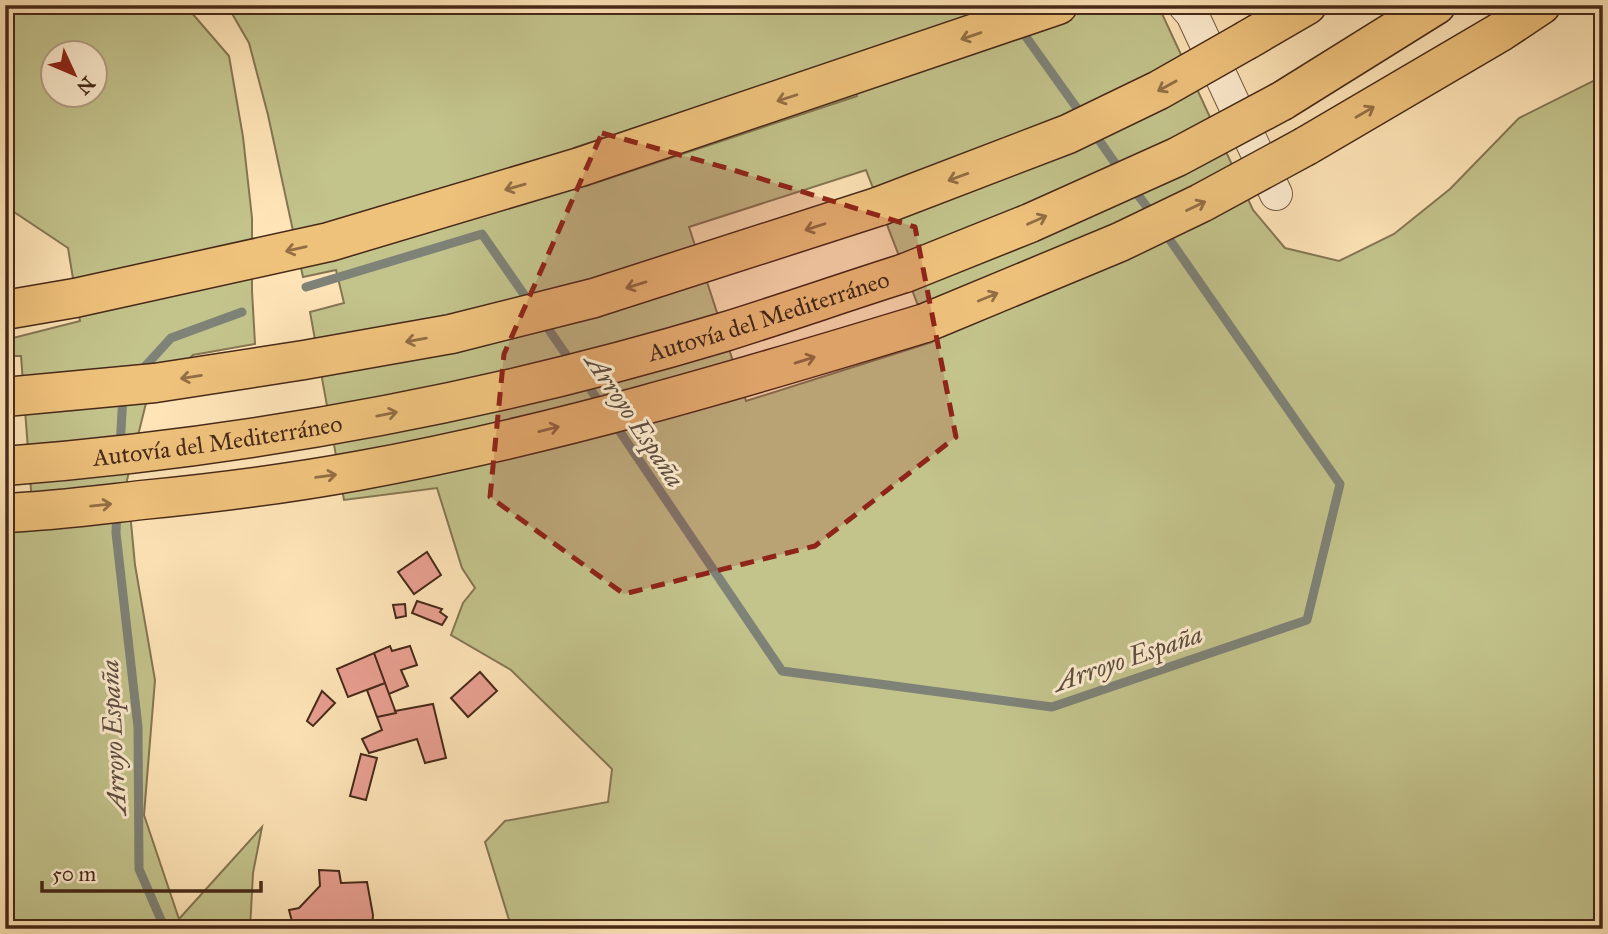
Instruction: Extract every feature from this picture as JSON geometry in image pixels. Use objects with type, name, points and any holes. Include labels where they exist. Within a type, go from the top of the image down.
[{"type":"highway","points":[[5,310],[75,298],[329,242],[580,167],[1059,5]]},
{"type":"highway","points":[[14,396],[155,383],[304,360],[451,334],[594,298],[880,206],[1068,134],[1159,90],[1307,5]]},
{"type":"highway","name":"Autovía del Mediterráneo","points":[[17,465],[322,426],[467,398],[724,332],[905,272],[1030,223],[1177,157],[1282,102],[1436,5]]},
{"type":"highway","points":[[19,512],[212,493],[356,471],[485,445],[739,380],[925,323],[1120,242],[1201,204],[1306,146],[1502,31],[1541,5]]},
{"type":"street","points":[[1184,5],[1192,14],[1276,194]]},
{"type":"highlighted area","points":[[602,133],[730,169],[915,227],[956,437],[815,546],[624,594],[490,497],[504,354]]},
{"type":"green space","points":[[5,5],[185,5],[229,56],[243,137],[252,218],[255,344],[193,355],[147,399],[127,480],[135,565],[155,680],[144,815],[179,919],[262,827],[253,873],[250,929],[5,929],[5,533],[34,530],[21,356],[5,356],[5,340],[80,321],[68,248],[5,206]]},
{"type":"green space","points":[[227,5],[1158,5],[1253,210],[1285,248],[1339,261],[1394,234],[1450,189],[1519,118],[1603,76],[1603,929],[506,929],[510,923],[485,842],[505,821],[608,802],[612,769],[511,670],[451,635],[463,603],[475,588],[462,568],[437,488],[344,500],[310,312],[344,303],[336,270],[303,277],[268,115],[249,43]],"holes":[[[846,58],[857,96],[586,186],[574,148]],[[866,170],[932,342],[746,401],[689,227]]]},
{"type":"building","points":[[427,552],[441,575],[414,594],[398,572]]},
{"type":"building","points":[[417,601],[442,609],[440,612],[447,617],[442,625],[412,613]]},
{"type":"building","points":[[405,604],[406,616],[396,618],[393,605]]},
{"type":"building","points":[[390,646],[392,651],[410,646],[417,665],[401,670],[408,686],[389,694],[374,653]]},
{"type":"building","points":[[374,653],[385,683],[348,697],[337,669]]},
{"type":"building","points":[[480,672],[497,691],[468,717],[451,698]]},
{"type":"building","points":[[385,683],[396,713],[377,717],[367,690]]},
{"type":"building","points":[[322,691],[335,703],[313,726],[307,721]]},
{"type":"building","points":[[433,704],[446,758],[425,763],[417,739],[369,753],[362,739],[382,730],[377,717]]},
{"type":"building","points":[[361,754],[377,758],[366,800],[350,796]]},
{"type":"building","points":[[319,870],[339,871],[341,883],[367,882],[373,915],[372,929],[294,929],[289,910],[299,908],[320,886]]},
{"type":"waterway","name":"Arroyo España","points":[[1019,27],[1084,118]]},
{"type":"waterway","name":"Arroyo España","points":[[1094,133],[1122,173]]},
{"type":"waterway","name":"Arroyo España","points":[[1132,187],[1153,215]]},
{"type":"waterway","name":"Arroyo España","points":[[614,423],[782,671],[1052,707],[1307,620],[1340,484],[1163,230]]},
{"type":"waterway","name":"Arroyo España","points":[[306,287],[482,234],[532,306]]},
{"type":"waterway","name":"Arroyo España","points":[[139,373],[171,338],[242,312]]},
{"type":"waterway","name":"Arroyo España","points":[[542,320],[572,363]]},
{"type":"waterway","name":"Arroyo España","points":[[584,380],[602,406]]},
{"type":"waterway","name":"Arroyo España","points":[[120,447],[123,395]]},
{"type":"waterway","name":"Arroyo España","points":[[117,510],[116,533],[138,727],[139,869],[165,929]]}]
